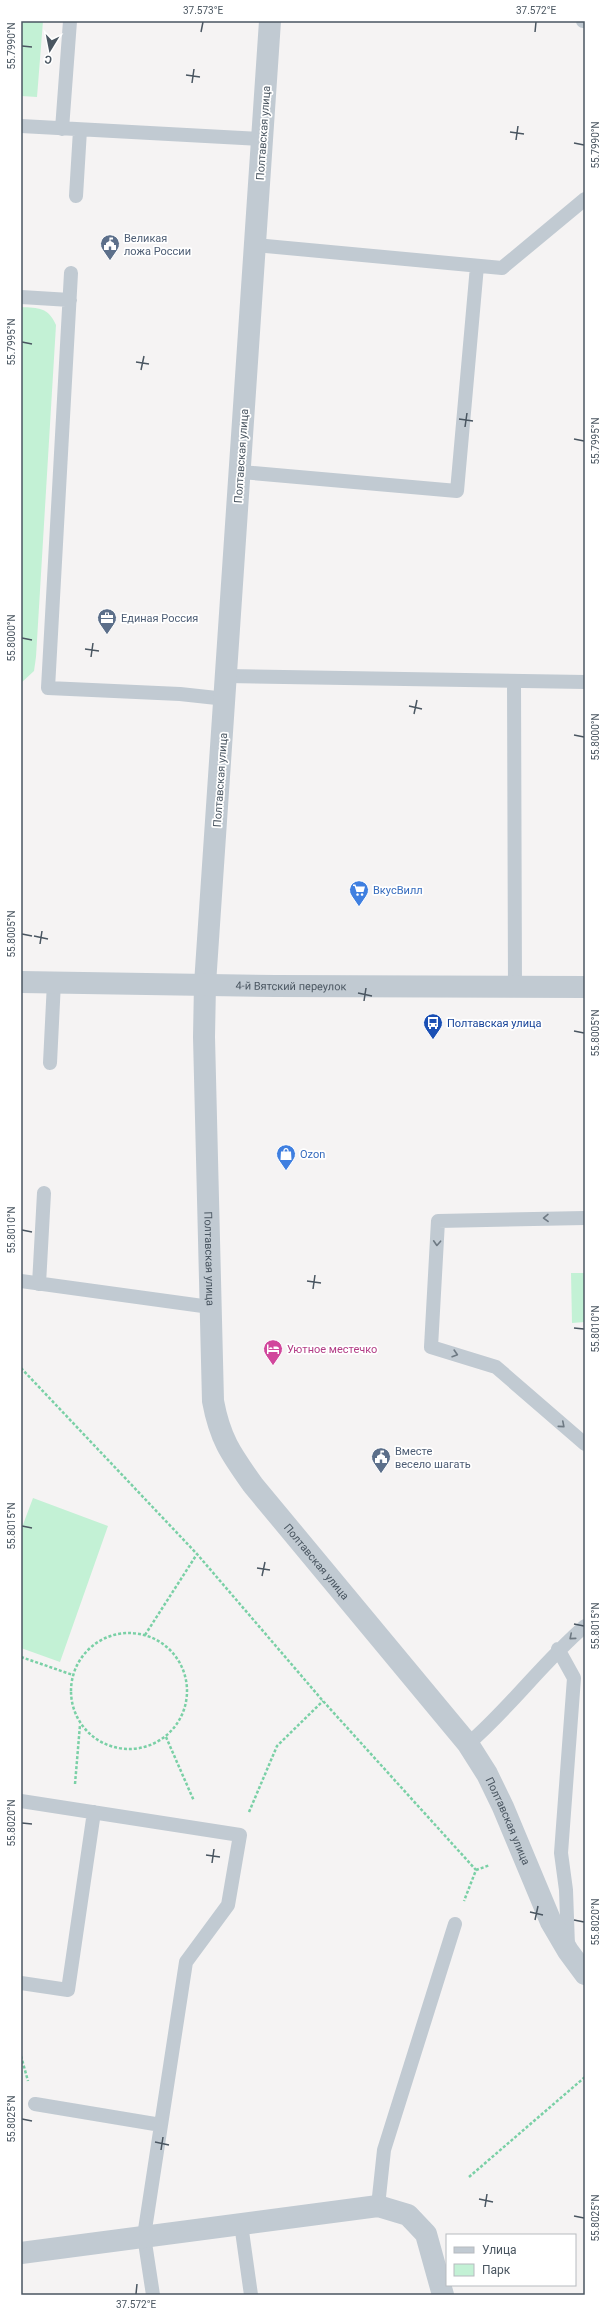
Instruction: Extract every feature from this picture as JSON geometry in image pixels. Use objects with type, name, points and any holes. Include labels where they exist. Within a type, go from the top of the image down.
[{"type":"street","name":"Полтавская улица","points":[[270,21],[226,699],[205,984],[213,1401],[218,1427],[229,1451],[253,1485],[468,1744],[487,1774],[504,1807],[551,1922],[568,1951],[585,1974]]},
{"type":"street","name":"4-й Вятский переулок","points":[[21,982],[515,988],[585,987]]},
{"type":"street","points":[[21,2253],[378,2206],[408,2215],[426,2234],[443,2295]]},
{"type":"lane","points":[[62,129],[70,21]]},
{"type":"lane","points":[[21,126],[262,140]]},
{"type":"lane","points":[[76,196],[80,130]]},
{"type":"lane","points":[[255,245],[502,268],[585,198]]},
{"type":"lane","points":[[240,472],[457,491],[477,266]]},
{"type":"lane","points":[[71,274],[48,688],[180,694],[226,699]]},
{"type":"lane","points":[[21,297],[70,300]]},
{"type":"lane","points":[[227,676],[585,682]]},
{"type":"lane","points":[[514,682],[515,988]]},
{"type":"lane","points":[[50,1063],[54,982]]},
{"type":"lane","points":[[39,1284],[44,1193]]},
{"type":"lane","points":[[585,1218],[438,1221],[431,1347],[496,1367],[585,1444]]},
{"type":"lane","points":[[21,1281],[210,1307]]},
{"type":"lane","points":[[468,1744],[486,1729],[558,1649],[585,1626]]},
{"type":"lane","points":[[558,1649],[574,1678],[561,1853],[566,1890],[568,1951]]},
{"type":"lane","points":[[21,1801],[206,1828],[240,1835],[228,1905],[186,1962],[144,2236],[153,2295]]},
{"type":"lane","points":[[21,1983],[68,1990],[94,1812]]},
{"type":"lane","points":[[378,2206],[384,2150],[455,1924]]},
{"type":"lane","points":[[35,2104],[161,2125]]},
{"type":"lane","points":[[241,2224],[251,2295]]},
{"type":"path","points":[[21,1368],[197,1554],[323,1701],[476,1870]]},
{"type":"path","points":[[145,1634],[197,1554]]},
{"type":"path","points":[[124,1633],[145,1634],[167,1648],[176,1656],[184,1672],[188,1690],[185,1708],[178,1724],[166,1737],[144,1748],[133,1750],[113,1748],[94,1739],[80,1724],[71,1706],[70,1685],[73,1675],[76,1666],[88,1649],[105,1638],[124,1633]]},
{"type":"path","points":[[21,1656],[73,1675]]},
{"type":"path","points":[[240,1835],[278,1746],[323,1701]]},
{"type":"path","points":[[74,1809],[80,1724]]},
{"type":"path","points":[[166,1737],[206,1828]]},
{"type":"path","points":[[455,1924],[476,1870],[490,1865]]},
{"type":"path","points":[[469,2177],[585,2078]]},
{"type":"green space","points":[[21,21],[43,21],[37,97],[21,96]]},
{"type":"green space","points":[[21,307],[38,308],[46,312],[50,315],[56,325],[36,657],[34,671],[21,683]]},
{"type":"green space","points":[[571,1273],[585,1273],[585,1322],[572,1323]]},
{"type":"green space","points":[[33,1498],[108,1526],[60,1662],[21,1648],[21,1530]]},
{"type":"place","name":"Великая ложа России","points":[[110,261]]},
{"type":"place","name":"Единая Россия","points":[[107,635]]},
{"type":"place","name":"ВкусВилл","points":[[359,907]]},
{"type":"place","name":"Полтавская улица","points":[[433,1040]]},
{"type":"place","name":"Ozon","points":[[286,1171]]},
{"type":"place","name":"Уютное местечко","points":[[273,1366]]},
{"type":"place","name":"Вместе весело шагать","points":[[381,1474]]}]
